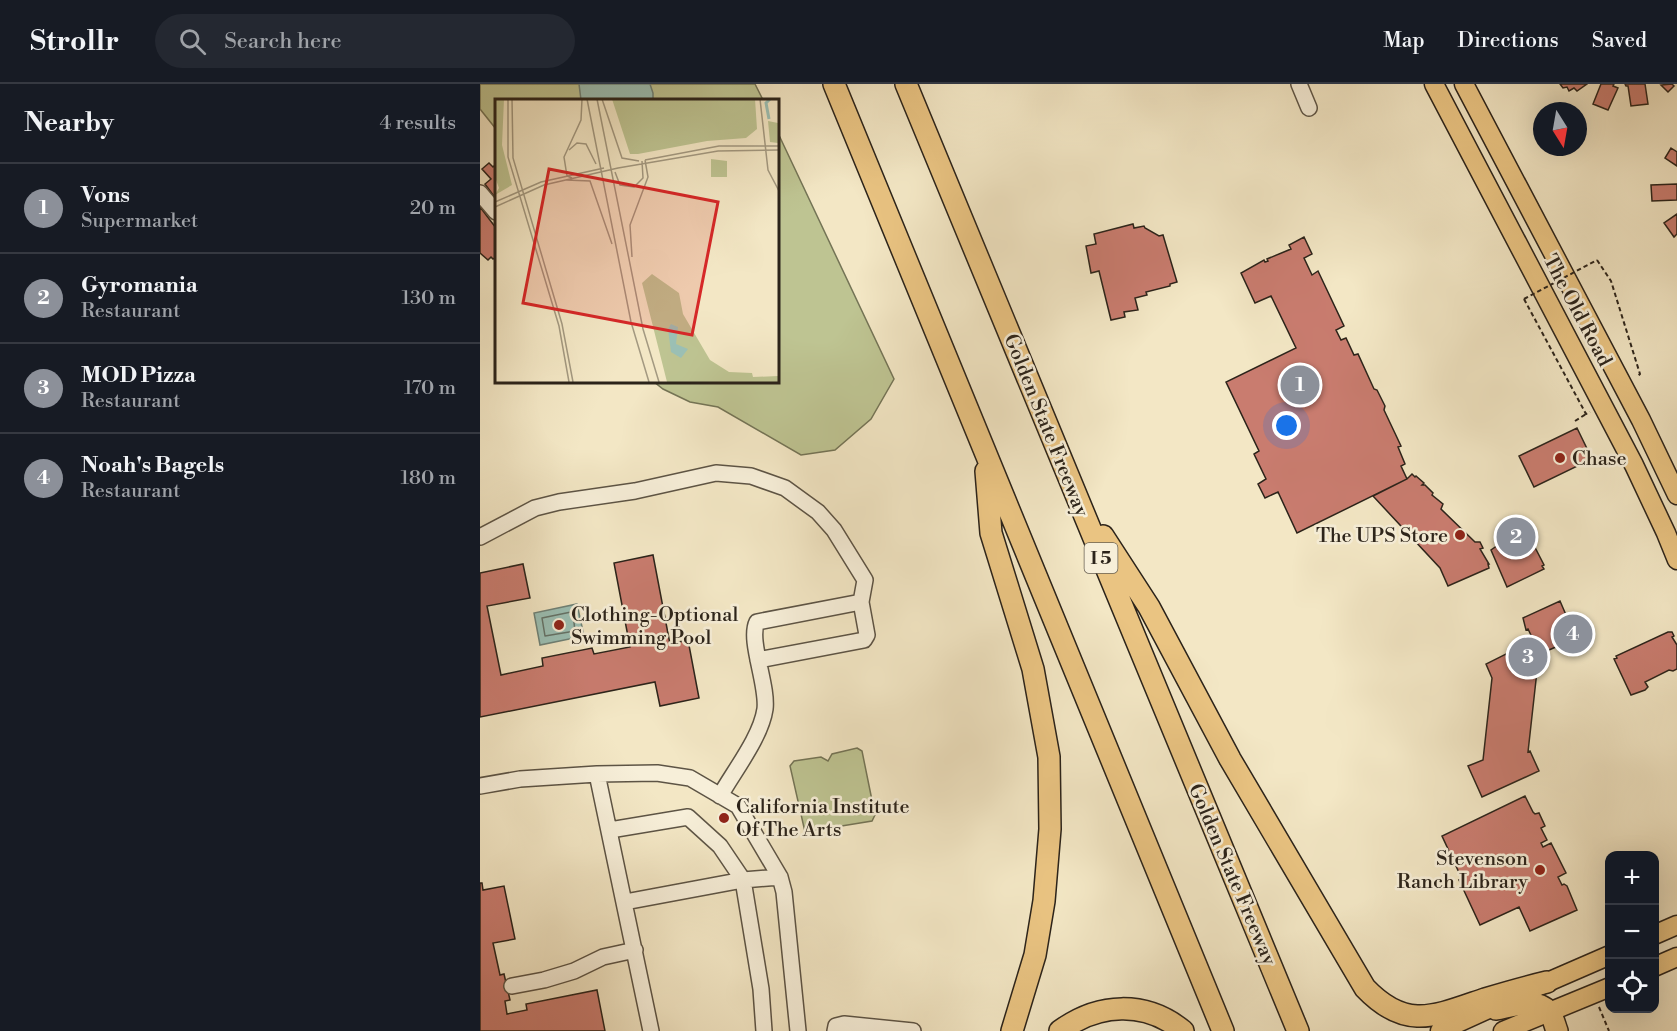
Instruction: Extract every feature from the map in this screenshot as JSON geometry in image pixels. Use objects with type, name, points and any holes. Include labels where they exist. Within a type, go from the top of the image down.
[{"type":"highway","points":[[834,84],[1223,1031]]},
{"type":"highway","name":"Golden State Freeway","points":[[906,84],[1298,1031]]},
{"type":"highway","points":[[985,453],[991,533],[1034,669],[1049,758],[1050,829],[1044,901],[1035,955],[1012,1031]]},
{"type":"highway","points":[[1075,494],[1149,607],[1230,759],[1374,1000],[1383,1008],[1405,1017],[1419,1020],[1432,1019],[1484,1000],[1547,982]]},
{"type":"highway","points":[[1487,1011],[1536,1004],[1553,1022]]},
{"type":"highway","points":[[1060,1031],[1074,1021],[1097,1011],[1122,1008],[1149,1012],[1170,1021],[1182,1031]]},
{"type":"main road","name":"The Old Road","points":[[1434,84],[1634,465],[1677,560]]},
{"type":"main road","name":"The Old Road","points":[[1464,84],[1641,420],[1677,495]]},
{"type":"main road","points":[[1659,933],[1677,924]]},
{"type":"main road","points":[[1440,1031],[1605,957]]},
{"type":"main road","points":[[1659,965],[1677,957]]},
{"type":"main road","points":[[1503,1031],[1553,1022],[1601,990]]},
{"type":"street","points":[[1299,84],[1310,108]]},
{"type":"street","points":[[480,193],[495,211]]},
{"type":"street","points":[[480,537],[535,508],[559,502],[635,491],[716,473],[751,476],[785,488],[818,512],[834,530],[865,580],[861,602],[867,635],[864,640],[758,660]]},
{"type":"street","points":[[720,796],[759,730],[765,710],[765,692],[754,627],[757,622],[861,602]]},
{"type":"street","points":[[480,786],[520,779],[657,773],[690,778],[738,806],[780,877],[784,892],[798,1031]]},
{"type":"street","points":[[597,774],[651,1031]]},
{"type":"street","points":[[610,830],[688,817],[720,846],[743,880],[761,989],[764,1031]]},
{"type":"street","points":[[625,902],[743,880],[780,877]]},
{"type":"street","points":[[512,986],[564,975],[603,957],[635,950]]},
{"type":"street","points":[[835,1031],[836,1026],[844,1024],[913,1031]]},
{"type":"path","points":[[1586,414],[1524,299],[1597,260],[1611,281],[1640,374],[1637,377]]},
{"type":"path","points":[[1575,421],[1592,411]]},
{"type":"path","points":[[1601,990],[1609,1031]]},
{"type":"green space","points":[[480,84],[755,84],[762,99],[495,99],[495,128],[480,109]]},
{"type":"green space","points":[[778,133],[894,379],[871,419],[835,450],[801,455],[718,407],[690,402],[663,389],[654,382],[778,382]]},
{"type":"green space","points":[[857,748],[862,751],[875,815],[872,821],[805,832],[790,766],[794,761],[821,757],[828,761],[832,754]]},
{"type":"water","points":[[579,84],[650,84],[653,93],[653,99],[581,99]]},
{"type":"water","name":"Clothing-Optional Swimming Pool","points":[[577,604],[584,636],[540,645],[534,613]]},
{"type":"building","points":[[1560,84],[1587,84],[1577,91],[1574,88],[1569,91],[1567,87],[1563,88]]},
{"type":"building","points":[[1601,84],[1614,84],[1613,86],[1618,88],[1608,110],[1593,104]]},
{"type":"building","points":[[1625,84],[1645,84],[1648,104],[1631,106],[1628,86]]},
{"type":"building","points":[[1672,84],[1674,86],[1668,92],[1661,85]]},
{"type":"building","points":[[1671,148],[1677,152],[1677,166],[1665,158]]},
{"type":"building","points":[[489,163],[493,167],[495,165],[495,198],[485,184],[491,179],[482,169]]},
{"type":"building","points":[[1677,184],[1677,200],[1652,201],[1651,185]]},
{"type":"building","points":[[480,207],[495,227],[495,258],[491,257],[488,260],[480,253]]},
{"type":"building","points":[[1677,214],[1677,234],[1674,237],[1664,223]]},
{"type":"building","points":[[1133,224],[1134,228],[1144,226],[1159,236],[1163,235],[1177,282],[1135,298],[1138,310],[1124,312],[1125,317],[1111,320],[1099,271],[1091,273],[1086,246],[1096,244],[1094,234]]},
{"type":"building","points":[[1304,237],[1312,254],[1304,258],[1312,275],[1318,271],[1344,326],[1336,330],[1341,340],[1346,338],[1354,355],[1358,354],[1374,389],[1377,390],[1385,406],[1384,410],[1401,446],[1398,447],[1405,464],[1401,466],[1407,479],[1297,533],[1278,492],[1265,498],[1258,484],[1266,479],[1254,454],[1259,451],[1226,382],[1296,348],[1271,296],[1255,303],[1241,273],[1291,249],[1289,245]]},
{"type":"building","points":[[1577,428],[1592,459],[1534,487],[1519,456]]},
{"type":"building","points":[[1412,474],[1424,483],[1422,485],[1425,485],[1443,504],[1441,509],[1475,542],[1480,542],[1483,548],[1480,549],[1489,568],[1448,586],[1440,568],[1373,496],[1407,479]]},
{"type":"building","points":[[1527,532],[1544,569],[1507,587],[1491,550]]},
{"type":"building","points":[[653,555],[670,644],[688,640],[699,698],[660,706],[655,682],[480,717],[480,573],[523,564],[530,598],[487,606],[501,675],[543,666],[542,658],[592,648],[594,654],[630,647],[614,563]]},
{"type":"building","points":[[1560,601],[1576,638],[1540,654],[1528,629],[1526,630],[1523,618]]},
{"type":"building","points":[[1672,632],[1677,645],[1677,669],[1669,670],[1645,682],[1648,687],[1645,690],[1631,695],[1614,659]]},
{"type":"building","points":[[1526,644],[1540,670],[1537,671],[1528,752],[1530,751],[1539,771],[1482,797],[1468,766],[1483,760],[1492,678],[1486,664]]},
{"type":"building","points":[[1525,796],[1533,812],[1539,813],[1545,826],[1541,828],[1547,840],[1541,843],[1543,847],[1551,843],[1566,873],[1558,877],[1562,885],[1567,886],[1577,910],[1530,931],[1519,907],[1480,925],[1442,836]]},
{"type":"building","points":[[480,883],[482,883],[483,890],[504,886],[515,939],[493,943],[500,975],[504,974],[510,1000],[505,1001],[507,1014],[527,1010],[526,1004],[597,990],[605,1031],[480,1031]]},
{"type":"place","name":"Vons","points":[[1300,385]]},
{"type":"place","name":"Chase","points":[[1560,458]]},
{"type":"place","name":"The UPS Store","points":[[1460,535]]},
{"type":"place","name":"Gyromania","points":[[1516,537]]},
{"type":"place","name":"Clothing-Optional Swimming Pool","points":[[559,625]]},
{"type":"place","name":"Noah's Bagels","points":[[1573,634]]},
{"type":"place","name":"MOD Pizza","points":[[1528,657]]},
{"type":"place","name":"California Institute Of The Arts","points":[[724,818]]},
{"type":"place","name":"Stevenson Ranch Library","points":[[1540,870]]}]
